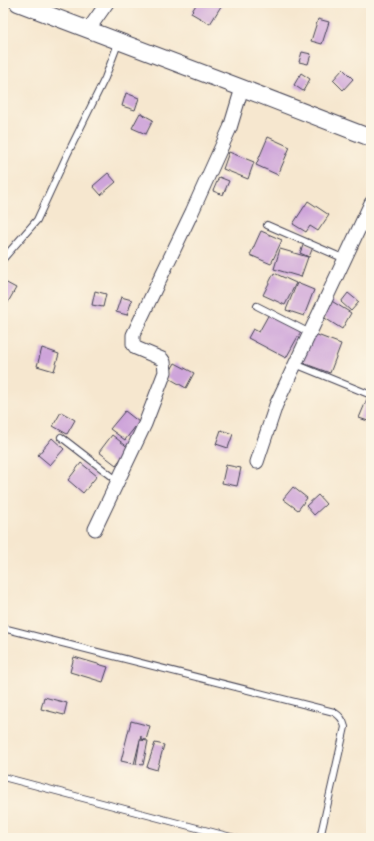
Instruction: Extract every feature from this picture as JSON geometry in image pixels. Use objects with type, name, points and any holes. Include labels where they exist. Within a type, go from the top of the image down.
[{"type":"street","points":[[18,3],[371,138]]},
{"type":"street","points":[[88,30],[107,3]]},
{"type":"street","points":[[95,529],[145,424],[165,372],[164,362],[162,359],[136,348],[132,344],[133,335],[192,212],[230,128],[242,88]]},
{"type":"street","points":[[257,462],[276,405],[371,203]]},
{"type":"lane","points":[[3,259],[36,220],[105,78],[119,41]]},
{"type":"lane","points":[[267,225],[345,260]]},
{"type":"lane","points":[[257,306],[310,333]]},
{"type":"lane","points":[[295,364],[371,395]]},
{"type":"lane","points":[[61,437],[118,481]]},
{"type":"lane","points":[[3,628],[334,712],[344,721],[345,727],[320,838]]},
{"type":"lane","points":[[3,777],[235,838]]},
{"type":"building","points":[[197,3],[223,3],[210,24],[191,13]]},
{"type":"building","points":[[318,19],[329,22],[322,44],[311,41]]},
{"type":"building","points":[[302,52],[311,54],[308,64],[299,62]]},
{"type":"building","points":[[343,69],[353,79],[343,90],[333,80]]},
{"type":"building","points":[[301,73],[310,79],[303,91],[294,85]]},
{"type":"building","points":[[126,93],[139,98],[135,110],[122,106]]},
{"type":"building","points":[[140,113],[153,120],[146,134],[132,128]]},
{"type":"building","points":[[268,137],[290,147],[278,175],[256,165]]},
{"type":"building","points":[[229,152],[254,162],[248,179],[223,169]]},
{"type":"building","points":[[108,173],[116,182],[101,195],[93,186]]},
{"type":"building","points":[[219,177],[229,181],[223,195],[213,191]]},
{"type":"building","points":[[308,201],[329,215],[318,231],[310,226],[306,232],[293,224]]},
{"type":"building","points":[[261,231],[282,240],[271,264],[250,255]]},
{"type":"building","points":[[304,243],[313,247],[309,257],[300,253]]},
{"type":"building","points":[[280,249],[308,257],[301,277],[274,269]]},
{"type":"building","points":[[274,273],[296,283],[285,305],[263,295]]},
{"type":"building","points":[[3,281],[16,288],[7,304],[3,302]]},
{"type":"building","points":[[297,283],[314,290],[304,316],[286,310]]},
{"type":"building","points":[[95,291],[106,294],[103,307],[92,305]]},
{"type":"building","points":[[348,293],[359,302],[351,311],[341,302]]},
{"type":"building","points":[[121,297],[132,300],[127,315],[116,312]]},
{"type":"building","points":[[330,300],[351,313],[342,329],[320,315]]},
{"type":"building","points":[[269,314],[301,331],[286,358],[248,338],[253,329],[259,332]]},
{"type":"building","points":[[312,333],[341,344],[330,373],[300,362]]},
{"type":"building","points":[[42,348],[59,354],[54,371],[37,366]]},
{"type":"building","points":[[175,363],[194,373],[186,388],[167,377]]},
{"type":"building","points":[[367,399],[371,400],[371,422],[359,418]]},
{"type":"building","points":[[125,411],[139,422],[125,440],[110,429]]},
{"type":"building","points":[[61,412],[75,420],[67,434],[53,426]]},
{"type":"building","points":[[221,430],[233,434],[228,448],[216,444]]},
{"type":"building","points":[[112,435],[129,448],[116,465],[99,452]]},
{"type":"building","points":[[52,438],[64,449],[50,465],[38,455]]},
{"type":"building","points":[[81,463],[97,476],[83,493],[68,480]]},
{"type":"building","points":[[226,465],[241,468],[237,486],[222,483]]},
{"type":"building","points":[[293,487],[307,498],[298,510],[283,499]]},
{"type":"building","points":[[318,495],[326,504],[314,515],[306,506]]},
{"type":"building","points":[[74,657],[108,667],[103,682],[70,672]]},
{"type":"building","points":[[44,697],[67,703],[64,715],[41,709]]},
{"type":"building","points":[[131,721],[150,726],[146,740],[141,739],[141,736],[134,764],[121,761]]},
{"type":"building","points":[[140,740],[148,741],[143,765],[136,764]]},
{"type":"building","points":[[155,743],[164,745],[157,770],[147,767]]}]
